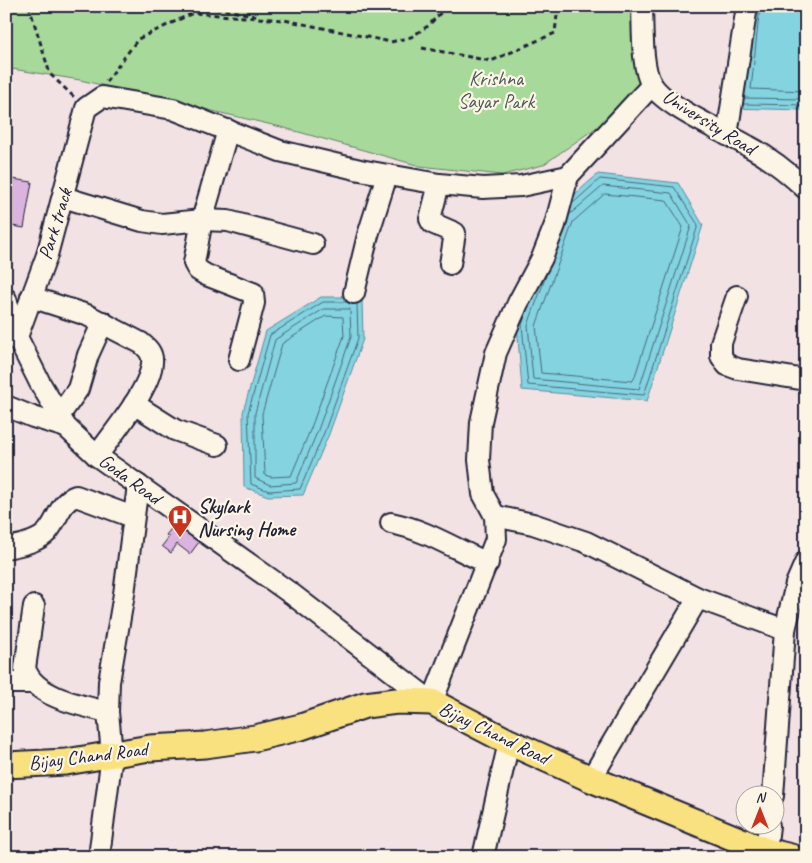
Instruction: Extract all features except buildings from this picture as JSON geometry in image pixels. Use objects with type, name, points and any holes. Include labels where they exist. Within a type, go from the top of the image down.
[{"type":"main road","name":"Bijay Chand Road","points":[[6,765],[66,762],[112,754],[255,738],[301,727],[365,705],[397,701],[432,702],[509,742],[591,779],[766,851],[791,857]]},
{"type":"street","name":"University Road","points":[[642,6],[644,56],[652,85],[672,104],[750,147],[791,175],[806,189]]},
{"type":"street","points":[[727,134],[747,6]]},
{"type":"street","points":[[432,702],[496,539],[494,516],[483,494],[479,460],[481,422],[496,353],[518,303],[542,258],[555,225],[568,176],[652,85]]},
{"type":"street","points":[[86,108],[102,97],[173,109],[280,152],[439,184],[483,188],[521,186],[568,176]]},
{"type":"street","name":"Park track","points":[[12,339],[31,297],[46,255],[86,108]]},
{"type":"street","points":[[228,130],[194,255],[198,270],[206,276],[253,293],[254,303],[239,360]]},
{"type":"street","points":[[354,293],[368,235],[387,175]]},
{"type":"street","points":[[439,184],[430,219],[432,223],[455,233],[450,264]]},
{"type":"street","points":[[63,198],[142,221],[162,224],[202,220],[228,221],[313,244]]},
{"type":"street","points":[[737,296],[721,343],[721,356],[727,365],[738,369],[806,380]]},
{"type":"street","points":[[31,297],[103,322],[141,343],[148,349],[152,357],[145,384],[134,404],[97,456]]},
{"type":"street","name":"Goda Road","points":[[6,299],[12,339],[63,421],[97,456],[292,595],[432,702]]},
{"type":"street","points":[[6,406],[63,421],[78,389],[88,355],[103,322]]},
{"type":"street","points":[[134,404],[175,430],[217,445]]},
{"type":"street","points":[[99,857],[112,754],[108,712],[109,682],[124,594],[138,486]]},
{"type":"street","points":[[6,548],[35,541],[44,536],[64,504],[76,496],[134,517]]},
{"type":"street","points":[[494,516],[533,524],[586,542],[698,598],[786,630]]},
{"type":"street","points":[[391,523],[424,531],[442,543],[488,563]]},
{"type":"street","points":[[774,786],[786,630],[796,584],[806,561]]},
{"type":"street","points":[[591,779],[698,598]]},
{"type":"street","points":[[34,606],[25,668],[28,677],[33,683],[68,702],[108,712]]},
{"type":"street","points":[[6,683],[33,683]]},
{"type":"street","points":[[483,857],[509,742]]},
{"type":"street","points":[[766,851],[768,836]]},
{"type":"path","points":[[29,6],[50,74],[86,108],[138,39],[193,13],[272,19],[391,42],[411,37],[428,26],[447,6]]},
{"type":"path","points":[[207,6],[303,25]]},
{"type":"path","points":[[422,48],[491,61],[555,33],[558,6]]},
{"type":"green space","name":"Krishna Sayar Park","points":[[6,6],[650,6],[641,96],[543,165],[502,175],[420,166],[281,127],[80,80],[6,68]]},
{"type":"water","points":[[741,6],[806,6],[806,107],[804,110],[729,108]]},
{"type":"water","points":[[598,174],[678,183],[703,225],[647,401],[522,390],[517,324],[557,210]]},
{"type":"water","points":[[321,297],[362,297],[363,339],[329,434],[303,495],[268,496],[244,487],[243,412],[266,331]]},
{"type":"place","name":"Skylark Nursing Home","points":[[180,538]]}]
